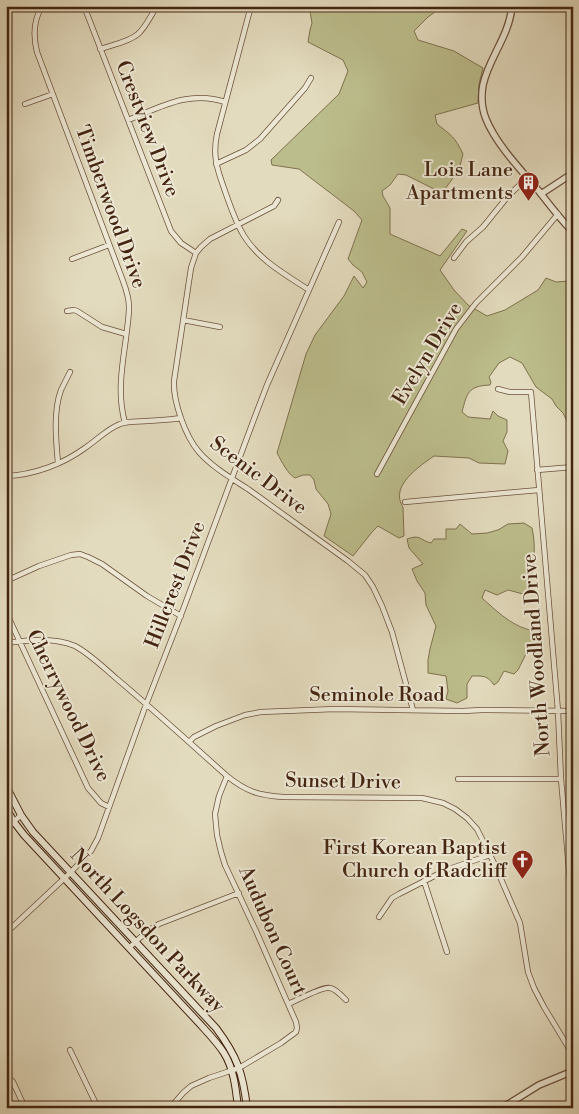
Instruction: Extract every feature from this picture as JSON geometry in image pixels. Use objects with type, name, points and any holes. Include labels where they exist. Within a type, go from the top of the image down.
[{"type":"main road","name":"North Logsdon Parkway","points":[[6,786],[21,815],[33,832],[216,1028],[228,1044],[239,1068],[245,1089],[247,1108]]},
{"type":"main road","name":"North Logsdon Parkway","points":[[6,808],[24,835],[212,1037],[224,1053],[231,1070],[238,1108]]},
{"type":"street","name":"Timberwood Drive","points":[[42,6],[36,20],[34,39],[37,52],[128,296],[129,313],[120,388],[125,423]]},
{"type":"street","name":"Crestview Drive","points":[[84,6],[171,230],[181,243],[196,254]]},
{"type":"street","points":[[100,49],[137,35],[157,6]]},
{"type":"street","points":[[251,6],[216,141],[216,164],[238,224],[247,241],[273,266],[310,290]]},
{"type":"street","points":[[512,6],[506,33],[485,78],[482,104],[484,112],[490,128],[500,142],[527,178],[573,232]]},
{"type":"street","points":[[216,164],[246,150],[260,138],[312,78]]},
{"type":"street","points":[[25,104],[53,94]]},
{"type":"street","points":[[128,120],[183,98],[204,97],[225,102]]},
{"type":"street","points":[[541,194],[573,173]]},
{"type":"street","points":[[454,258],[466,242],[483,227],[527,178]]},
{"type":"street","points":[[196,254],[210,239],[274,206],[278,200]]},
{"type":"street","name":"Evelyn Drive","points":[[377,474],[456,329],[476,303],[522,257],[558,214]]},
{"type":"street","name":"Hillcrest Drive","points":[[6,933],[70,873],[95,844],[267,385],[339,222]]},
{"type":"street","points":[[72,259],[109,245]]},
{"type":"street","name":"Scenic Drive","points":[[196,254],[190,274],[174,388],[181,418],[192,443],[199,452],[232,479],[365,575],[373,587],[388,619],[413,710]]},
{"type":"street","points":[[67,311],[77,311],[102,326],[126,334]]},
{"type":"street","points":[[183,320],[220,327]]},
{"type":"street","points":[[58,463],[57,408],[62,389],[70,372]]},
{"type":"street","name":"North Woodland Drive","points":[[498,389],[510,392],[531,392],[558,711],[561,779],[570,846],[573,916]]},
{"type":"street","points":[[6,476],[28,474],[58,463],[75,454],[109,430],[125,423],[181,418]]},
{"type":"street","points":[[537,470],[573,467]]},
{"type":"street","points":[[405,502],[539,490]]},
{"type":"street","points":[[6,581],[71,554],[80,554],[102,564],[147,596],[181,616]]},
{"type":"street","name":"Cherrywood Drive","points":[[6,612],[88,788],[100,803],[109,807]]},
{"type":"street","name":"Sunset Drive","points":[[6,643],[53,641],[75,647],[89,656],[147,704],[227,776],[245,789],[266,796],[422,798],[443,803],[461,813],[472,823],[481,836],[490,855],[520,923],[528,972],[534,988],[573,1055]]},
{"type":"street","name":"Seminole Road","points":[[189,742],[194,737],[216,726],[237,717],[253,713],[335,709],[573,711]]},
{"type":"street","name":"Audubon Court","points":[[227,776],[214,814],[225,865],[297,1025],[296,1032],[282,1043],[239,1068]]},
{"type":"street","points":[[458,779],[561,779]]},
{"type":"street","points":[[6,829],[21,815]]},
{"type":"street","points":[[379,917],[396,896],[446,870],[490,855]]},
{"type":"street","points":[[424,881],[447,952]]},
{"type":"street","points":[[129,948],[160,924],[239,893]]},
{"type":"street","points":[[288,1004],[320,989],[327,988],[333,989],[346,1000]]},
{"type":"street","points":[[70,1050],[98,1108]]},
{"type":"street","points":[[170,1108],[191,1086],[239,1068]]},
{"type":"street","points":[[502,1108],[539,1086],[573,1071]]},
{"type":"street","points":[[6,1074],[13,1082],[25,1108]]},
{"type":"green space","points":[[309,6],[314,6],[319,11],[323,6],[443,6],[414,31],[418,40],[454,51],[483,68],[479,84],[478,103],[435,115],[437,124],[452,137],[463,154],[459,170],[442,193],[406,175],[398,174],[390,185],[382,191],[390,208],[390,234],[440,256],[462,229],[467,231],[440,270],[454,290],[468,305],[487,316],[505,310],[538,290],[546,278],[556,282],[573,282],[573,439],[563,413],[552,399],[536,387],[522,363],[510,357],[499,363],[489,377],[490,385],[477,387],[467,395],[462,412],[468,417],[490,419],[493,411],[498,416],[507,420],[507,432],[503,441],[508,451],[505,464],[479,463],[469,458],[434,456],[408,477],[400,492],[403,507],[404,536],[399,538],[378,526],[353,556],[324,536],[331,514],[328,504],[316,489],[314,480],[310,475],[295,478],[292,476],[277,453],[306,354],[315,335],[344,296],[354,276],[363,288],[367,282],[362,272],[348,259],[362,220],[354,211],[299,169],[272,165],[271,160],[339,94],[348,71],[343,60],[308,42],[312,23]]},
{"type":"green space","points":[[524,523],[532,528],[534,544],[533,570],[527,595],[508,590],[497,595],[485,590],[482,598],[509,621],[533,631],[542,632],[543,649],[528,650],[518,670],[514,674],[504,671],[498,682],[494,685],[489,679],[472,676],[467,684],[467,698],[457,703],[446,699],[448,691],[446,676],[428,673],[428,660],[436,626],[426,605],[425,593],[412,569],[423,564],[409,548],[407,539],[418,537],[431,543],[434,539],[446,539],[446,529],[456,529],[460,524],[472,534],[498,530],[508,524]]},
{"type":"place","name":"Lois Lane Apartments","points":[[529,201]]},
{"type":"place","name":"First Korean Baptist Church of Radcliff","points":[[523,879]]}]
